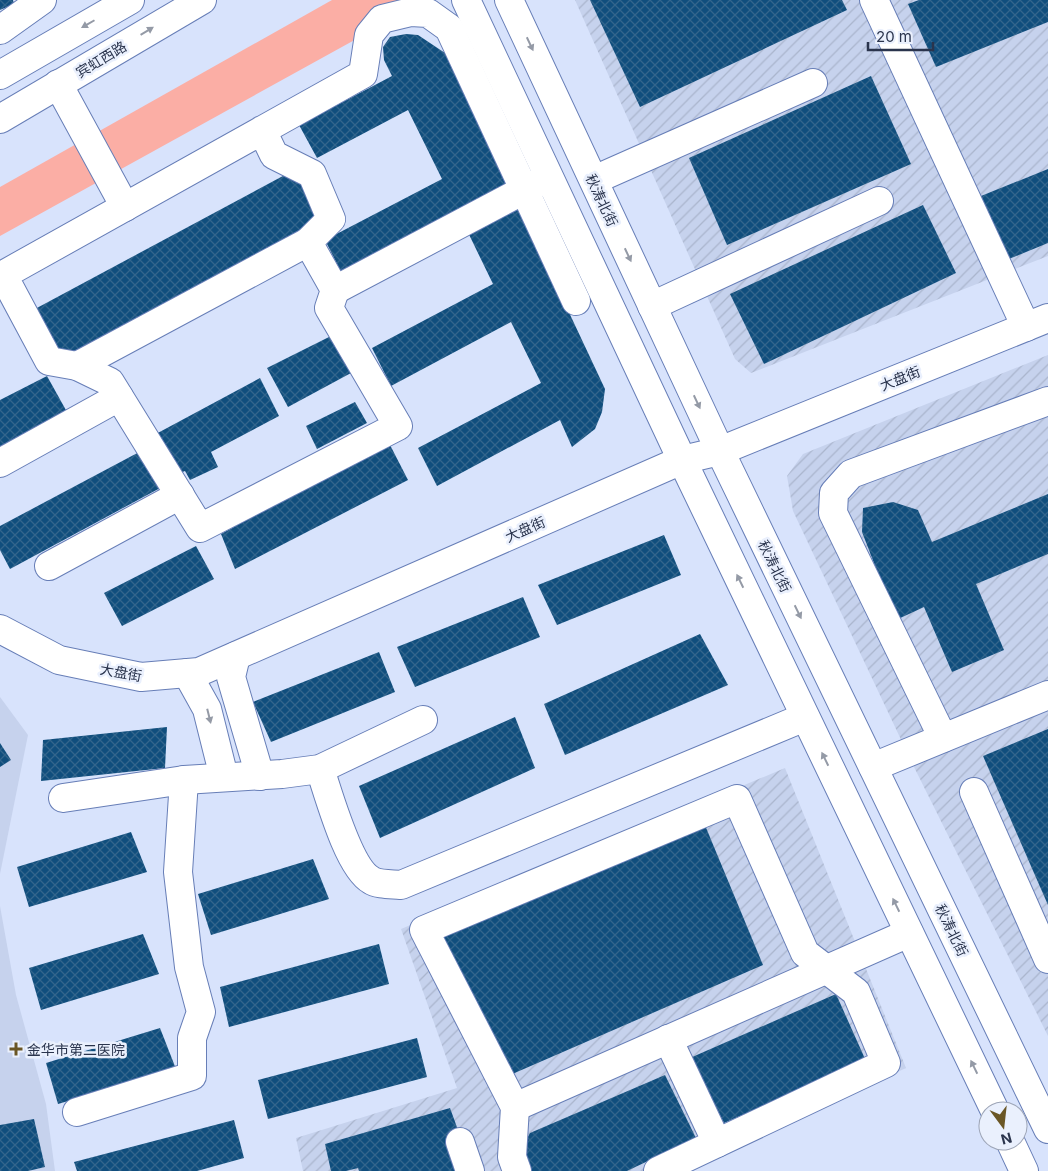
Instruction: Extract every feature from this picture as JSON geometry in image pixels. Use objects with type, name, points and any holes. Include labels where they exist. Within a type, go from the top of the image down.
[{"type":"main road","points":[[0,30],[42,0]]},
{"type":"main road","points":[[0,75],[130,0]]},
{"type":"main road","name":"宾虹西路","points":[[0,119],[202,0]]},
{"type":"main road","points":[[466,0],[682,460],[990,1101]]},
{"type":"main road","name":"秋涛北街","points":[[509,0],[720,451],[1048,1129]]},
{"type":"main road","points":[[874,0],[1037,322]]},
{"type":"main road","points":[[549,177],[525,190],[335,290],[329,308],[398,426],[200,528],[110,382],[77,366],[49,361],[3,275],[363,74],[369,35],[382,19],[411,12],[428,13],[449,28],[525,190],[576,301]]},
{"type":"main road","points":[[594,180],[813,83]]},
{"type":"main road","points":[[58,84],[125,206]]},
{"type":"main road","points":[[77,366],[308,242],[331,219],[312,174],[274,155],[262,130]]},
{"type":"main road","points":[[652,306],[879,201]]},
{"type":"main road","points":[[308,242],[335,290]]},
{"type":"main road","name":"大盘街","points":[[0,629],[59,660],[141,677],[199,672],[682,460],[720,451],[1037,322]]},
{"type":"main road","points":[[0,463],[119,397]]},
{"type":"main road","points":[[943,738],[833,513],[834,493],[851,474],[1048,401]]},
{"type":"main road","points":[[49,566],[180,495]]},
{"type":"main road","points":[[236,656],[231,677],[260,776]]},
{"type":"main road","points":[[187,673],[207,709],[224,778]]},
{"type":"main road","points":[[873,767],[1048,695]]},
{"type":"main road","points":[[320,769],[342,831],[358,868],[372,881],[401,885],[805,716]]},
{"type":"main road","points":[[63,798],[184,780],[260,776],[320,769],[423,720]]},
{"type":"main road","points":[[77,1112],[192,1076],[192,1038],[201,1012],[189,967],[178,872],[184,780]]},
{"type":"main road","points":[[974,792],[1048,959]]},
{"type":"main road","points":[[517,1171],[512,1157],[515,1107],[424,930],[737,799],[805,952],[856,992],[886,1063],[658,1171]]},
{"type":"main road","points":[[515,1107],[909,933]]},
{"type":"main road","points":[[668,1039],[717,1143]]},
{"type":"main road","points":[[460,1142],[470,1171]]},
{"type":"main road","points":[[1015,1151],[1024,1171]]},
{"type":"shaded area","points":[[332,0],[427,0],[0,236],[0,187]]},
{"type":"shaded area","points":[[575,0],[1048,0],[1048,256],[751,373],[735,359]]},
{"type":"shaded area","points":[[1048,355],[1048,1036],[913,765],[793,511],[787,476],[803,454]]},
{"type":"shaded area","points":[[0,697],[28,735],[0,874]]},
{"type":"shaded area","points":[[785,768],[906,1068],[685,1171],[303,1171],[296,1138],[457,1088],[401,929]]},
{"type":"shaded area","name":"金华市第二医院","points":[[0,906],[16,995],[46,1104],[55,1171],[0,1171]]},
{"type":"building","points":[[0,0],[13,0],[14,4],[0,10]]},
{"type":"building","points":[[590,0],[842,0],[847,10],[640,107]]},
{"type":"building","points":[[919,0],[1048,0],[1048,22],[936,67],[908,4]]},
{"type":"building","points":[[406,34],[418,35],[448,55],[605,389],[602,412],[595,429],[572,447],[560,420],[437,486],[418,448],[541,383],[511,322],[391,386],[372,348],[493,284],[460,216],[344,278],[325,240],[442,179],[408,110],[317,158],[299,125],[392,76],[384,60],[383,47],[390,37]]},
{"type":"building","points":[[871,76],[911,164],[727,245],[689,158]]},
{"type":"building","points":[[296,169],[324,218],[63,359],[35,309]]},
{"type":"building","points":[[1048,169],[1048,243],[1009,259],[981,196]]},
{"type":"building","points":[[923,205],[956,273],[764,364],[730,294]]},
{"type":"building","points":[[331,336],[351,373],[288,407],[267,368]]},
{"type":"building","points":[[47,376],[67,412],[0,448],[0,400]]},
{"type":"building","points":[[260,378],[279,416],[211,452],[218,467],[190,480],[185,471],[175,475],[154,435]]},
{"type":"building","points":[[355,402],[367,423],[317,449],[306,426]]},
{"type":"building","points":[[389,443],[408,480],[235,569],[221,534]]},
{"type":"building","points":[[143,450],[162,487],[10,569],[0,550],[0,526]]},
{"type":"building","points":[[1048,494],[1048,554],[976,584],[1004,650],[952,672],[924,607],[896,620],[862,532],[863,508],[893,502],[918,510],[932,542]]},
{"type":"building","points":[[664,535],[681,575],[557,625],[538,585]]},
{"type":"building","points":[[196,546],[214,579],[122,626],[104,593]]},
{"type":"building","points":[[523,597],[540,637],[415,687],[397,647]]},
{"type":"building","points":[[700,634],[728,685],[565,755],[544,704]]},
{"type":"building","points":[[379,652],[395,692],[271,742],[253,702]]},
{"type":"building","points":[[515,717],[535,768],[380,838],[359,786]]},
{"type":"building","points":[[167,727],[165,768],[41,781],[43,740]]},
{"type":"building","points":[[1048,729],[1048,905],[983,756]]},
{"type":"building","points":[[0,743],[11,760],[0,767]]},
{"type":"building","points":[[702,818],[763,965],[510,1075],[439,932]]},
{"type":"building","points":[[131,832],[147,872],[29,907],[17,867]]},
{"type":"building","points":[[313,859],[329,899],[211,935],[198,894]]},
{"type":"building","points":[[143,934],[159,974],[41,1010],[29,968]]},
{"type":"building","points":[[379,944],[389,984],[229,1027],[220,987]]},
{"type":"building","points":[[836,994],[866,1061],[724,1123],[690,1058]]},
{"type":"building","points":[[160,1028],[176,1069],[58,1104],[46,1063]]},
{"type":"building","points":[[417,1038],[427,1077],[268,1119],[258,1080]]},
{"type":"building","points":[[665,1075],[696,1138],[627,1171],[525,1171],[518,1155],[530,1133]]},
{"type":"building","points":[[450,1108],[458,1130],[460,1171],[359,1171],[358,1168],[346,1171],[331,1171],[325,1144]]},
{"type":"building","points":[[34,1119],[45,1167],[28,1171],[0,1171],[0,1125]]},
{"type":"building","points":[[234,1120],[244,1158],[197,1171],[77,1171],[74,1162]]},
{"type":"place","name":"金华市第二医院","points":[[16,1049]]}]
